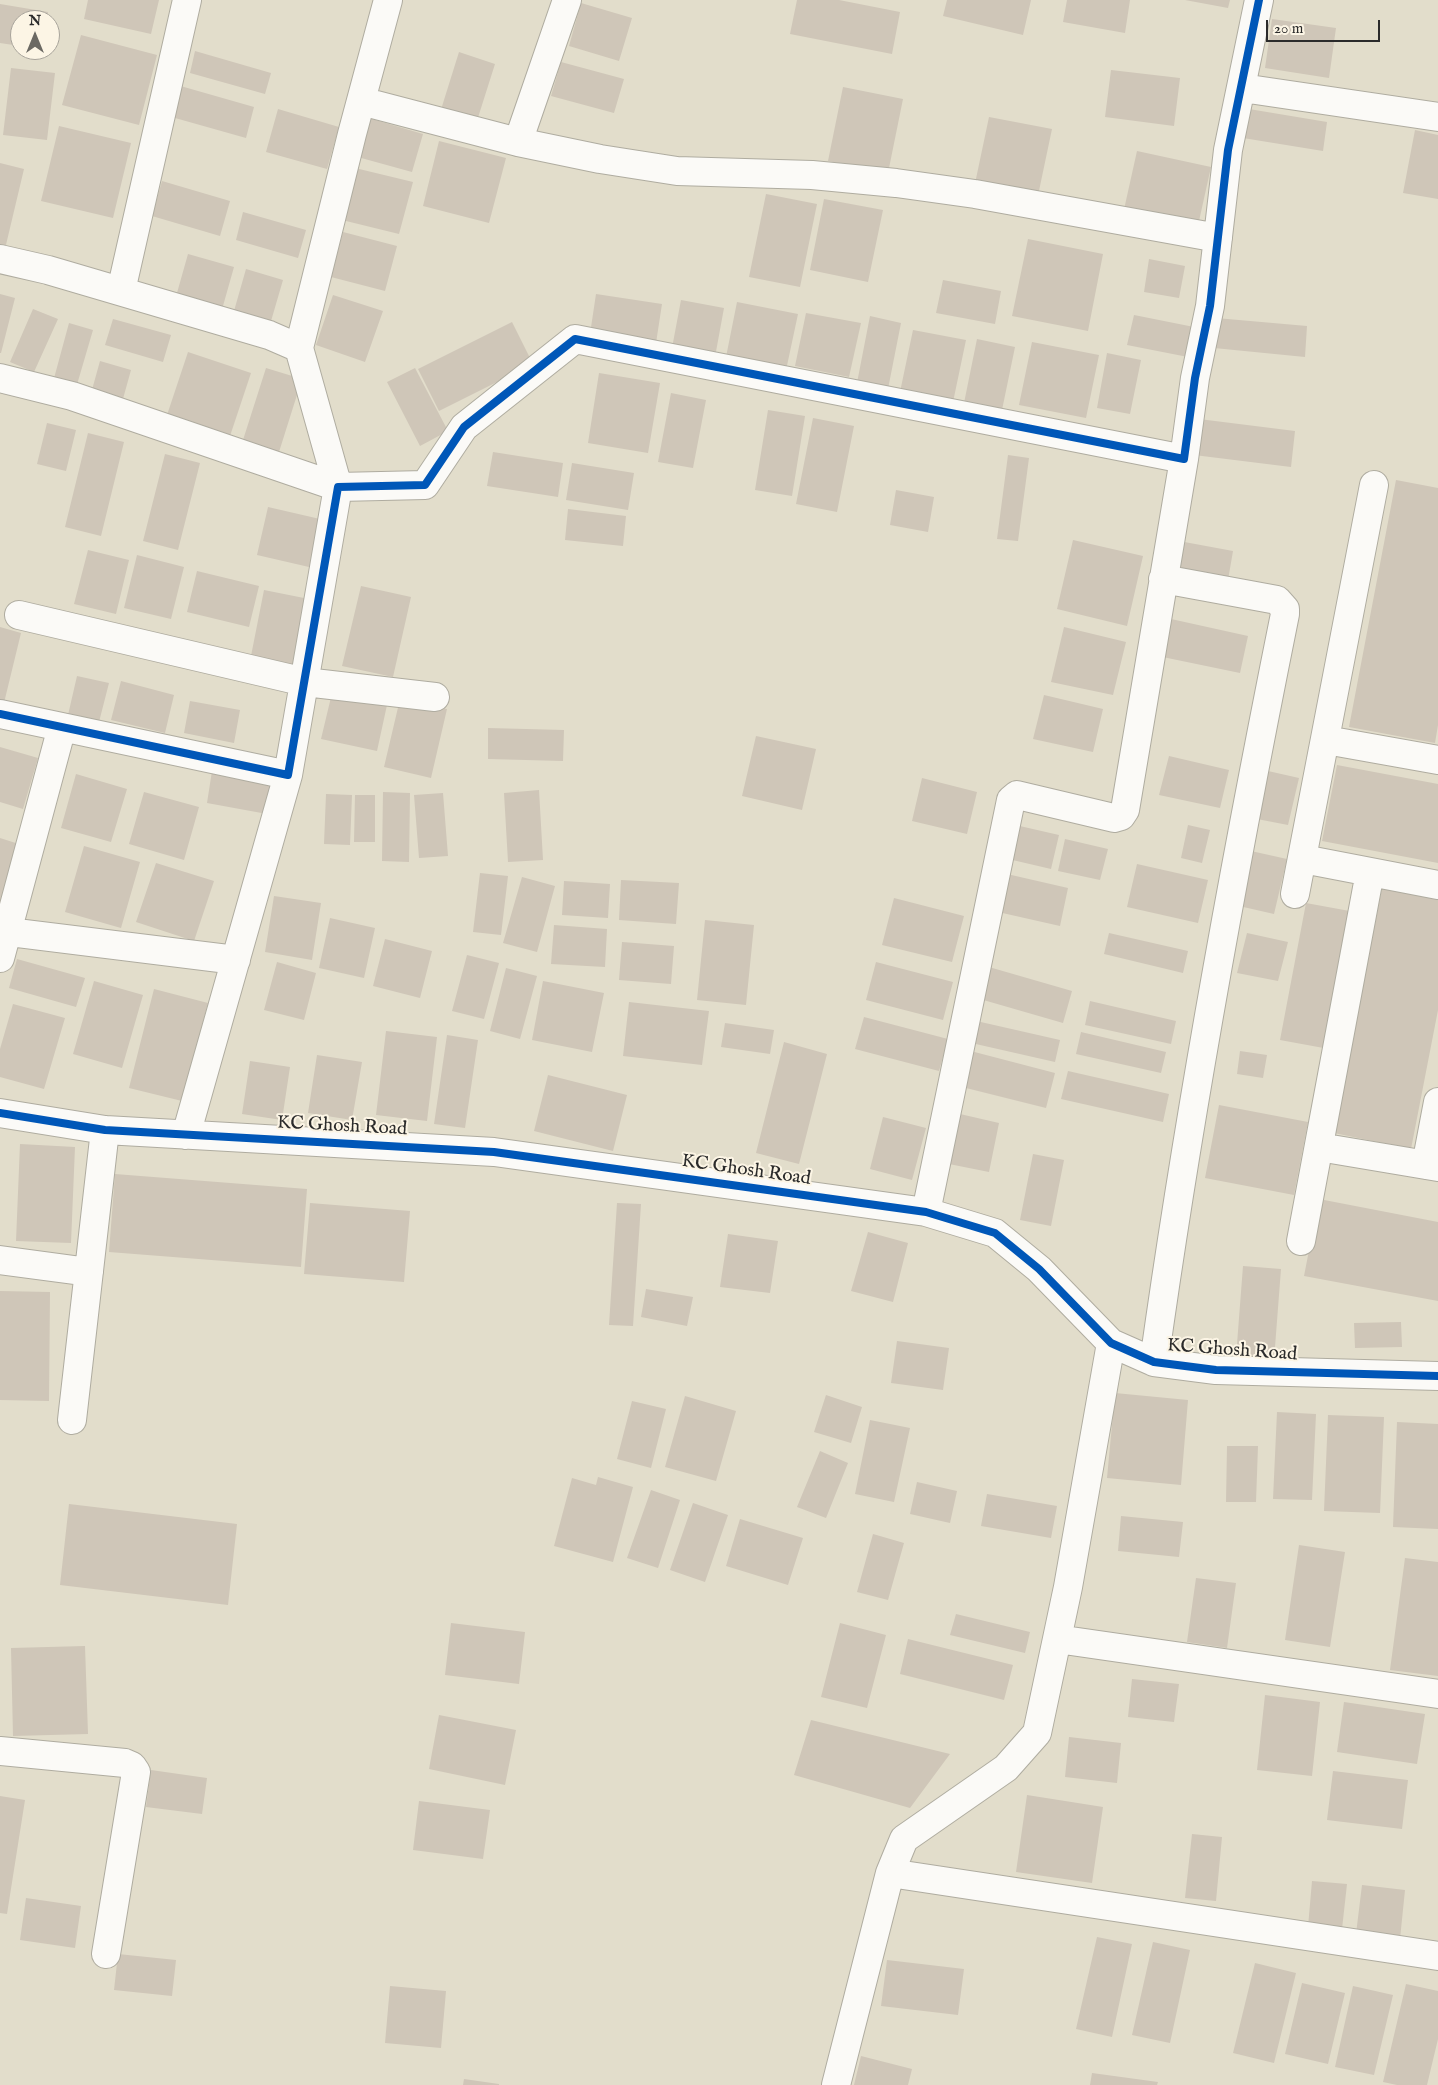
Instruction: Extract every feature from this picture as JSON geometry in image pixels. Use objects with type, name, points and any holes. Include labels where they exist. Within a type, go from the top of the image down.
[{"type":"street","points":[[121,291],[187,0]]},
{"type":"street","points":[[186,1135],[288,775],[305,682],[338,487],[299,348],[388,0]]},
{"type":"street","points":[[518,142],[567,0]]},
{"type":"street","points":[[926,1212],[1010,800],[1017,795],[1114,818],[1121,816],[1125,810],[1196,378],[1210,306],[1228,150],[1259,0]]},
{"type":"street","points":[[1242,88],[1438,117]]},
{"type":"street","points":[[361,102],[518,142],[600,159],[677,171],[812,175],[896,182],[975,194],[1218,238]]},
{"type":"street","points":[[0,259],[48,270],[269,335],[299,348]]},
{"type":"street","points":[[0,378],[72,396],[338,487],[425,486],[464,427],[575,339],[1184,459]]},
{"type":"street","points":[[1295,894],[1374,486]]},
{"type":"street","points":[[1154,1362],[1179,1185],[1285,614],[1285,609],[1277,600],[1163,579]]},
{"type":"street","points":[[19,615],[305,682],[435,697]]},
{"type":"street","points":[[0,714],[288,775]]},
{"type":"street","points":[[0,958],[4,932],[62,727]]},
{"type":"street","points":[[1326,740],[1438,760]]},
{"type":"street","points":[[1303,859],[1438,885]]},
{"type":"street","points":[[1301,1241],[1370,872]]},
{"type":"street","points":[[4,932],[236,960]]},
{"type":"street","points":[[1318,1147],[1432,1166],[1438,1102]]},
{"type":"street","name":"KC Ghosh Road","points":[[0,1113],[105,1130],[494,1152],[926,1212],[995,1233],[1038,1269],[1111,1343],[1154,1362],[1216,1370],[1438,1376]]},
{"type":"street","points":[[72,1420],[105,1130]]},
{"type":"street","points":[[0,1260],[89,1272]]},
{"type":"street","points":[[836,2085],[890,1872],[904,1839],[1006,1768],[1037,1733],[1057,1639],[1111,1343]]},
{"type":"street","points":[[1057,1639],[1438,1694]]},
{"type":"street","points":[[0,1751],[125,1763],[132,1766],[136,1772],[106,1954]]},
{"type":"street","points":[[890,1872],[1438,1956]]},
{"type":"building","points":[[88,0],[159,0],[151,34],[84,19]]},
{"type":"building","points":[[797,0],[839,0],[900,12],[892,54],[790,34]]},
{"type":"building","points":[[947,0],[1031,0],[1023,35],[943,16]]},
{"type":"building","points":[[1067,0],[1130,0],[1125,33],[1063,22]]},
{"type":"building","points":[[1185,0],[1230,0],[1228,8]]},
{"type":"building","points":[[581,3],[632,18],[619,61],[569,46]]},
{"type":"building","points":[[0,4],[36,10],[10,10],[10,44],[0,43]]},
{"type":"building","points":[[1272,19],[1336,28],[1329,78],[1265,68]]},
{"type":"building","points":[[81,35],[157,55],[139,125],[62,105]]},
{"type":"building","points":[[195,51],[271,73],[265,94],[190,73]]},
{"type":"building","points":[[459,52],[495,64],[475,127],[439,116]]},
{"type":"building","points":[[561,62],[624,79],[614,113],[551,96]]},
{"type":"building","points":[[11,68],[55,73],[47,140],[3,135]]},
{"type":"building","points":[[1111,70],[1180,78],[1174,126],[1105,117]]},
{"type":"building","points":[[177,85],[254,107],[246,138],[168,116]]},
{"type":"building","points":[[843,87],[903,99],[888,173],[828,161]]},
{"type":"building","points":[[278,109],[339,127],[327,169],[266,152]]},
{"type":"building","points":[[1249,109],[1327,122],[1323,151],[1243,138]]},
{"type":"building","points":[[365,117],[423,134],[412,172],[354,156]]},
{"type":"building","points":[[989,117],[1052,129],[1036,205],[973,193]]},
{"type":"building","points":[[59,126],[131,143],[113,218],[41,201]]},
{"type":"building","points":[[1415,130],[1438,135],[1438,199],[1403,193]]},
{"type":"building","points":[[439,141],[506,158],[489,223],[423,206]]},
{"type":"building","points":[[1137,151],[1211,167],[1197,230],[1123,214]]},
{"type":"building","points":[[0,163],[24,169],[5,249],[0,247]]},
{"type":"building","points":[[355,168],[413,182],[399,234],[342,220]]},
{"type":"building","points":[[162,181],[230,201],[220,236],[152,216]]},
{"type":"building","points":[[766,194],[817,204],[800,287],[749,277]]},
{"type":"building","points":[[824,199],[883,210],[868,282],[810,270]]},
{"type":"building","points":[[243,212],[306,230],[298,258],[236,240]]},
{"type":"building","points":[[343,232],[397,246],[385,291],[331,277]]},
{"type":"building","points":[[1028,239],[1103,254],[1088,331],[1012,316]]},
{"type":"building","points":[[188,254],[234,267],[221,313],[175,300]]},
{"type":"building","points":[[1149,259],[1185,266],[1179,298],[1144,292]]},
{"type":"building","points":[[246,269],[283,280],[269,328],[232,318]]},
{"type":"building","points":[[943,280],[1001,291],[995,324],[936,313]]},
{"type":"building","points":[[0,294],[15,298],[1,353],[0,353]]},
{"type":"building","points":[[596,294],[662,304],[656,343],[590,334]]},
{"type":"building","points":[[333,295],[383,311],[365,362],[316,345]]},
{"type":"building","points":[[681,300],[724,308],[715,357],[672,348]]},
{"type":"building","points":[[737,302],[798,314],[785,375],[725,362]]},
{"type":"building","points":[[33,309],[58,319],[34,372],[10,362]]},
{"type":"building","points":[[806,313],[861,323],[849,377],[795,366]]},
{"type":"building","points":[[1134,315],[1199,328],[1193,358],[1127,345]]},
{"type":"building","points":[[870,316],[901,323],[887,394],[856,388]]},
{"type":"building","points":[[1216,318],[1307,326],[1305,357],[1214,348]]},
{"type":"building","points":[[113,319],[171,335],[163,362],[105,345]]},
{"type":"building","points":[[512,322],[533,364],[439,411],[418,369]]},
{"type":"building","points":[[69,323],[93,330],[76,388],[53,382]]},
{"type":"building","points":[[913,330],[966,340],[953,402],[900,392]]},
{"type":"building","points":[[977,339],[1015,347],[1002,410],[964,403]]},
{"type":"building","points":[[1032,342],[1099,355],[1086,418],[1019,405]]},
{"type":"building","points":[[188,352],[251,373],[228,442],[165,421]]},
{"type":"building","points":[[1107,353],[1141,360],[1130,414],[1097,408]]},
{"type":"building","points":[[100,361],[131,370],[121,406],[90,397]]},
{"type":"building","points":[[266,368],[302,379],[279,452],[243,440]]},
{"type":"building","points":[[415,368],[448,431],[420,446],[387,382]]},
{"type":"building","points":[[599,373],[660,383],[648,453],[588,443]]},
{"type":"building","points":[[671,393],[706,400],[693,468],[658,462]]},
{"type":"building","points":[[768,410],[805,416],[792,496],[755,490]]},
{"type":"building","points":[[813,418],[854,426],[837,512],[796,504]]},
{"type":"building","points":[[1199,419],[1295,431],[1291,467],[1194,455]]},
{"type":"building","points":[[47,423],[76,430],[66,471],[37,464]]},
{"type":"building","points":[[88,433],[124,442],[101,536],[65,527]]},
{"type":"building","points":[[493,452],[563,463],[558,497],[487,486]]},
{"type":"building","points":[[165,454],[200,463],[178,550],[143,541]]},
{"type":"building","points":[[1008,455],[1029,458],[1018,541],[997,539]]},
{"type":"building","points":[[572,463],[634,473],[628,510],[566,500]]},
{"type":"building","points":[[1396,480],[1438,488],[1438,725],[1435,743],[1349,727]]},
{"type":"building","points":[[896,490],[934,497],[928,532],[890,525]]},
{"type":"building","points":[[268,507],[320,519],[309,567],[257,555]]},
{"type":"building","points":[[568,509],[626,516],[623,546],[565,540]]},
{"type":"building","points":[[1073,540],[1143,556],[1127,626],[1057,609]]},
{"type":"building","points":[[1179,541],[1233,551],[1228,580],[1173,570]]},
{"type":"building","points":[[88,550],[129,560],[116,614],[74,604]]},
{"type":"building","points":[[137,555],[184,567],[171,619],[124,608]]},
{"type":"building","points":[[197,571],[259,586],[249,627],[187,612]]},
{"type":"building","points":[[361,586],[411,597],[393,677],[342,666]]},
{"type":"building","points":[[264,590],[309,599],[296,670],[250,661]]},
{"type":"building","points":[[1162,617],[1248,636],[1240,673],[1153,655]]},
{"type":"building","points":[[0,627],[21,633],[3,707],[0,706]]},
{"type":"building","points":[[1064,627],[1126,642],[1113,695],[1051,682]]},
{"type":"building","points":[[77,676],[109,683],[99,722],[68,715]]},
{"type":"building","points":[[121,681],[174,695],[165,733],[111,720]]},
{"type":"building","points":[[332,693],[387,705],[377,751],[321,739]]},
{"type":"building","points":[[1044,695],[1103,709],[1093,752],[1033,739]]},
{"type":"building","points":[[400,699],[447,709],[431,778],[384,767]]},
{"type":"building","points":[[190,701],[240,710],[234,743],[184,733]]},
{"type":"building","points":[[488,728],[564,730],[563,761],[488,759]]},
{"type":"building","points":[[756,736],[816,749],[802,810],[742,796]]},
{"type":"building","points":[[0,747],[38,758],[23,809],[0,802]]},
{"type":"building","points":[[1169,756],[1229,770],[1220,808],[1159,795]]},
{"type":"building","points":[[1337,765],[1438,784],[1438,863],[1322,841]]},
{"type":"building","points":[[212,771],[272,781],[267,814],[207,803]]},
{"type":"building","points":[[1268,771],[1299,778],[1288,825],[1257,819]]},
{"type":"building","points":[[76,774],[127,789],[111,842],[61,828]]},
{"type":"building","points":[[922,778],[977,792],[967,834],[912,821]]},
{"type":"building","points":[[539,790],[543,860],[508,862],[504,793]]},
{"type":"building","points":[[144,792],[199,807],[184,860],[129,844]]},
{"type":"building","points":[[383,792],[410,793],[409,862],[382,861]]},
{"type":"building","points":[[443,793],[448,856],[419,858],[414,795]]},
{"type":"building","points":[[326,794],[352,795],[350,845],[324,844]]},
{"type":"building","points":[[355,795],[375,795],[375,842],[354,842]]},
{"type":"building","points":[[1011,824],[1059,835],[1051,869],[1004,858]]},
{"type":"building","points":[[1188,825],[1210,830],[1202,863],[1181,858]]},
{"type":"building","points":[[0,838],[25,846],[0,906]]},
{"type":"building","points":[[1065,839],[1108,849],[1100,880],[1058,871]]},
{"type":"building","points":[[84,846],[140,862],[121,928],[65,912]]},
{"type":"building","points":[[1251,851],[1287,859],[1274,914],[1239,906]]},
{"type":"building","points":[[156,863],[214,881],[194,941],[136,922]]},
{"type":"building","points":[[1137,864],[1208,880],[1198,923],[1127,907]]},
{"type":"building","points":[[480,873],[508,876],[501,935],[473,932]]},
{"type":"building","points":[[1007,874],[1068,888],[1060,926],[998,912]]},
{"type":"building","points":[[522,877],[555,886],[537,952],[503,943]]},
{"type":"building","points":[[621,880],[679,883],[676,924],[619,920]]},
{"type":"building","points":[[564,881],[610,884],[608,918],[562,915]]},
{"type":"building","points":[[1382,888],[1438,899],[1438,1010],[1411,1149],[1334,1133]]},
{"type":"building","points":[[274,896],[321,903],[312,960],[265,952]]},
{"type":"building","points":[[894,898],[964,916],[952,962],[882,945]]},
{"type":"building","points":[[1306,903],[1355,912],[1329,1049],[1280,1040]]},
{"type":"building","points":[[330,918],[375,928],[364,978],[319,968]]},
{"type":"building","points":[[705,920],[754,925],[746,1005],[697,1000]]},
{"type":"building","points":[[554,925],[607,929],[605,967],[551,964]]},
{"type":"building","points":[[1109,933],[1188,951],[1183,973],[1104,954]]},
{"type":"building","points":[[1247,933],[1288,942],[1278,981],[1237,973]]},
{"type":"building","points":[[385,939],[432,951],[420,998],[373,986]]},
{"type":"building","points":[[622,942],[674,946],[671,984],[619,980]]},
{"type":"building","points":[[467,955],[499,963],[484,1019],[452,1011]]},
{"type":"building","points":[[17,959],[85,978],[76,1007],[9,988]]},
{"type":"building","points":[[277,962],[316,973],[304,1020],[264,1010]]},
{"type":"building","points":[[876,962],[953,982],[943,1020],[866,1000]]},
{"type":"building","points":[[982,965],[1072,991],[1063,1023],[973,997]]},
{"type":"building","points":[[506,968],[537,976],[520,1039],[490,1031]]},
{"type":"building","points":[[94,981],[143,995],[122,1068],[73,1054]]},
{"type":"building","points":[[543,981],[604,993],[592,1052],[532,1040]]},
{"type":"building","points":[[154,989],[208,1003],[182,1101],[129,1088]]},
{"type":"building","points":[[1090,1001],[1176,1021],[1171,1044],[1085,1025]]},
{"type":"building","points":[[629,1002],[709,1011],[702,1065],[623,1056]]},
{"type":"building","points":[[13,1004],[65,1018],[44,1089],[0,1077],[0,1049]]},
{"type":"building","points":[[864,1017],[948,1039],[939,1071],[855,1049]]},
{"type":"building","points":[[972,1020],[1060,1040],[1055,1062],[967,1042]]},
{"type":"building","points":[[725,1023],[774,1030],[770,1054],[721,1047]]},
{"type":"building","points":[[386,1031],[437,1037],[427,1121],[376,1115]]},
{"type":"building","points":[[1081,1032],[1166,1052],[1161,1073],[1076,1054]]},
{"type":"building","points":[[447,1035],[478,1040],[465,1128],[434,1124]]},
{"type":"building","points":[[784,1042],[827,1054],[799,1164],[756,1153]]},
{"type":"building","points":[[963,1049],[1055,1073],[1046,1108],[954,1085]]},
{"type":"building","points":[[1240,1051],[1267,1055],[1263,1078],[1237,1074]]},
{"type":"building","points":[[317,1055],[362,1062],[352,1120],[308,1113]]},
{"type":"building","points":[[250,1061],[290,1067],[282,1120],[242,1114]]},
{"type":"building","points":[[1068,1071],[1169,1094],[1163,1122],[1061,1099]]},
{"type":"building","points":[[548,1075],[627,1095],[613,1151],[534,1131]]},
{"type":"building","points":[[1219,1105],[1308,1122],[1294,1195],[1205,1178]]},
{"type":"building","points":[[960,1114],[999,1123],[989,1172],[949,1164]]},
{"type":"building","points":[[883,1117],[926,1128],[912,1180],[870,1169]]},
{"type":"building","points":[[20,1144],[75,1147],[71,1243],[16,1241]]},
{"type":"building","points":[[1033,1154],[1064,1160],[1051,1226],[1020,1220]]},
{"type":"building","points":[[115,1174],[307,1189],[301,1267],[109,1252]]},
{"type":"building","points":[[1319,1199],[1438,1222],[1438,1301],[1304,1276]]},
{"type":"building","points":[[310,1203],[410,1211],[404,1282],[304,1274]]},
{"type":"building","points":[[617,1203],[641,1204],[633,1326],[609,1325]]},
{"type":"building","points":[[868,1232],[908,1243],[893,1302],[851,1291]]},
{"type":"building","points":[[728,1234],[778,1241],[770,1293],[720,1287]]},
{"type":"building","points":[[1243,1266],[1281,1269],[1274,1360],[1236,1357]]},
{"type":"building","points":[[646,1289],[693,1297],[687,1326],[641,1317]]},
{"type":"building","points":[[0,1291],[50,1292],[49,1401],[0,1400]]},
{"type":"building","points":[[1401,1322],[1402,1347],[1355,1348],[1354,1323]]},
{"type":"building","points":[[897,1341],[949,1348],[943,1390],[891,1383]]},
{"type":"building","points":[[1115,1393],[1188,1400],[1181,1485],[1107,1478]]},
{"type":"building","points":[[826,1395],[862,1407],[851,1443],[814,1432]]},
{"type":"building","points":[[685,1396],[736,1411],[716,1481],[665,1467]]},
{"type":"building","points":[[632,1401],[666,1409],[651,1468],[617,1459]]},
{"type":"building","points":[[1277,1412],[1316,1414],[1312,1500],[1273,1499]]},
{"type":"building","points":[[1328,1415],[1384,1417],[1380,1513],[1324,1511]]},
{"type":"building","points":[[870,1420],[910,1428],[894,1502],[855,1494]]},
{"type":"building","points":[[1397,1422],[1438,1424],[1438,1529],[1393,1527]]},
{"type":"building","points":[[1227,1446],[1258,1446],[1256,1502],[1226,1502]]},
{"type":"building","points":[[820,1451],[848,1463],[826,1518],[797,1507]]},
{"type":"building","points":[[598,1477],[633,1487],[613,1562],[554,1546],[572,1478],[596,1485]]},
{"type":"building","points":[[917,1482],[957,1491],[950,1523],[910,1514]]},
{"type":"building","points":[[651,1490],[680,1500],[658,1568],[627,1558]]},
{"type":"building","points":[[987,1494],[1057,1506],[1051,1538],[981,1526]]},
{"type":"building","points":[[693,1503],[728,1515],[705,1582],[670,1570]]},
{"type":"building","points":[[69,1504],[237,1524],[228,1605],[60,1585]]},
{"type":"building","points":[[1121,1516],[1183,1522],[1179,1557],[1118,1551]]},
{"type":"building","points":[[740,1519],[803,1538],[788,1585],[726,1566]]},
{"type":"building","points":[[873,1534],[904,1543],[888,1600],[857,1592]]},
{"type":"building","points":[[1299,1545],[1345,1552],[1330,1647],[1285,1640]]},
{"type":"building","points":[[1405,1558],[1438,1562],[1438,1676],[1390,1670]]},
{"type":"building","points":[[1196,1578],[1236,1583],[1227,1648],[1187,1642]]},
{"type":"building","points":[[956,1614],[1030,1632],[1025,1653],[950,1635]]},
{"type":"building","points":[[451,1623],[525,1632],[519,1684],[445,1675]]},
{"type":"building","points":[[840,1623],[886,1635],[867,1708],[821,1697]]},
{"type":"building","points":[[908,1639],[1013,1665],[1004,1700],[900,1674]]},
{"type":"building","points":[[85,1646],[88,1734],[13,1736],[11,1648]]},
{"type":"building","points":[[1132,1679],[1179,1684],[1174,1722],[1128,1717]]},
{"type":"building","points":[[1265,1695],[1320,1702],[1312,1776],[1257,1770]]},
{"type":"building","points":[[1344,1702],[1425,1714],[1417,1764],[1337,1752]]},
{"type":"building","points":[[439,1715],[516,1730],[505,1785],[429,1769]]},
{"type":"building","points":[[811,1720],[950,1754],[910,1808],[794,1775]]},
{"type":"building","points":[[1069,1737],[1121,1743],[1117,1783],[1065,1777]]},
{"type":"building","points":[[151,1770],[207,1778],[202,1814],[146,1807]]},
{"type":"building","points":[[1333,1771],[1408,1780],[1402,1829],[1327,1820]]},
{"type":"building","points":[[1027,1795],[1103,1807],[1092,1883],[1016,1872]]},
{"type":"building","points":[[0,1796],[25,1800],[7,1914],[0,1913]]},
{"type":"building","points":[[419,1801],[490,1810],[483,1859],[413,1850]]},
{"type":"building","points":[[1192,1834],[1222,1837],[1216,1901],[1185,1898]]},
{"type":"building","points":[[1312,1881],[1347,1884],[1342,1929],[1308,1927]]},
{"type":"building","points":[[1362,1885],[1405,1890],[1400,1939],[1356,1934]]},
{"type":"building","points":[[26,1898],[81,1906],[75,1948],[20,1940]]},
{"type":"building","points":[[1097,1937],[1132,1944],[1112,2037],[1076,2029]]},
{"type":"building","points":[[1153,1942],[1190,1950],[1170,2043],[1132,2035]]},
{"type":"building","points":[[118,1954],[176,1960],[172,1996],[114,1990]]},
{"type":"building","points":[[887,1960],[964,1969],[958,2015],[881,2006]]},
{"type":"building","points":[[1255,1963],[1296,1973],[1274,2063],[1233,2053]]},
{"type":"building","points":[[1302,1983],[1345,1993],[1328,2064],[1285,2054]]},
{"type":"building","points":[[1406,1984],[1438,1991],[1438,2039],[1427,2085],[1397,2085],[1383,2082]]},
{"type":"building","points":[[390,1986],[446,1991],[441,2048],[385,2043]]},
{"type":"building","points":[[1353,1986],[1393,1995],[1374,2075],[1335,2067]]},
{"type":"building","points":[[861,2056],[912,2069],[908,2085],[854,2085]]},
{"type":"building","points":[[1092,2073],[1158,2082],[1157,2085],[1090,2085]]},
{"type":"building","points":[[464,2079],[499,2084],[499,2085],[463,2085]]},
{"type":"cycle path","points":[[0,714],[288,775],[338,487],[425,485],[464,427],[575,339],[1184,459],[1195,378],[1210,306],[1228,150],[1259,0]]},
{"type":"cycle path","points":[[0,1113],[105,1130],[494,1152],[926,1212],[995,1233],[1039,1269],[1111,1343],[1154,1362],[1216,1370],[1438,1376]]}]
